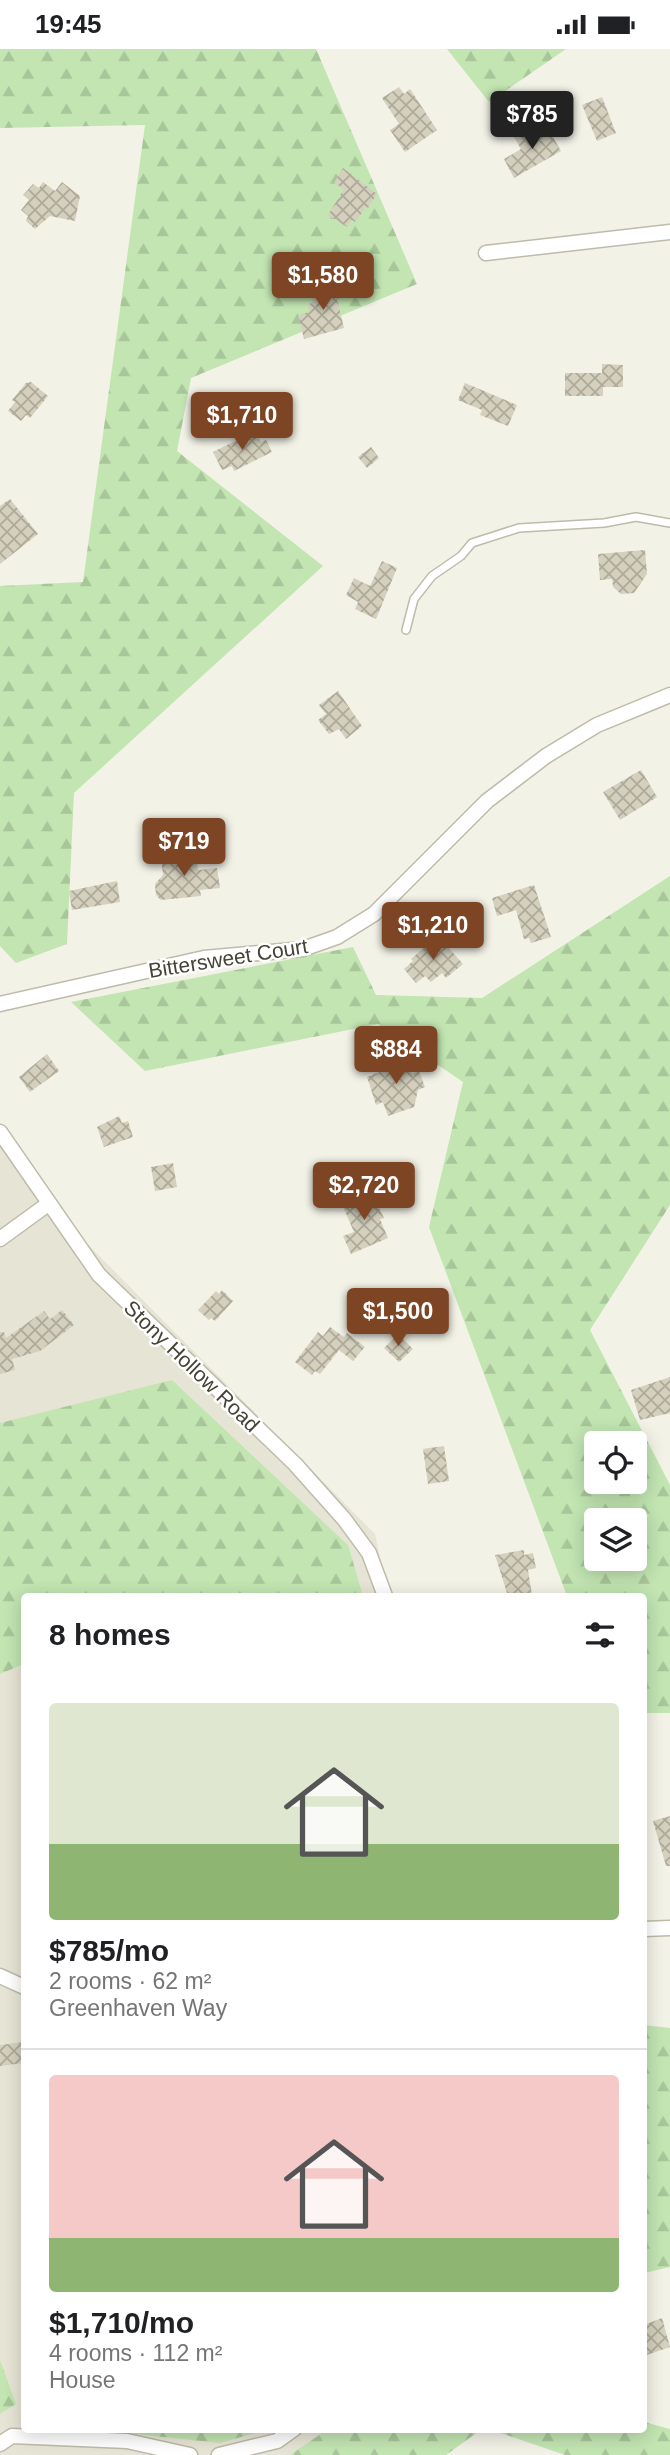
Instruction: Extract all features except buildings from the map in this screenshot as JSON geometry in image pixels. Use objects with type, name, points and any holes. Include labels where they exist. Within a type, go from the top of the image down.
[{"type":"street","points":[[486,253],[670,232]]},
{"type":"street","name":"Bittersweet Court","points":[[0,1004],[204,958],[303,949],[337,937],[374,914],[487,801],[546,756],[597,725],[670,695]]},
{"type":"street","name":"Stony Hollow Road","points":[[0,1132],[99,1275],[296,1464],[344,1519],[369,1553],[384,1593]]},
{"type":"street","points":[[0,1240],[48,1205]]},
{"type":"street","points":[[647,1929],[670,1928]]},
{"type":"street","points":[[0,1976],[21,1986]]},
{"type":"street","points":[[6,2440],[21,2428]]},
{"type":"street","points":[[219,2455],[276,2441],[288,2433]]},
{"type":"street","points":[[6,2440],[127,2441],[190,2455]]},
{"type":"lane","points":[[406,630],[415,599],[432,576],[461,556],[472,543],[491,535],[519,528],[604,523],[636,517],[670,523]]},
{"type":"shaded area","points":[[0,1137],[22,1178],[375,1534],[387,1593],[21,1593],[21,2433],[367,2433],[315,2455],[0,2455]]},
{"type":"green space","points":[[0,49],[316,49],[417,284],[191,378],[177,451],[323,566],[74,793],[67,944],[16,963],[0,946],[0,586],[83,582],[145,125],[0,128]]},
{"type":"green space","points":[[447,49],[566,49],[489,102]]},
{"type":"green space","points":[[670,876],[670,1205],[590,1330],[642,1431],[584,1431],[584,1494],[647,1494],[647,1440],[670,1485],[670,1713],[647,1713],[647,1593],[566,1593],[429,1227],[463,1082],[378,1024],[145,1071],[71,1002],[353,947],[376,995],[482,998]]},
{"type":"green space","points":[[172,1380],[348,1545],[362,1593],[21,1593],[21,1665],[0,1674],[0,1423]]},
{"type":"green space","points":[[647,2025],[670,2028],[670,2267],[647,2272]]},
{"type":"green space","points":[[0,2360],[16,2404],[0,2414]]},
{"type":"green space","points":[[647,2423],[670,2429],[670,2455],[565,2455],[501,2433],[647,2433]]},
{"type":"green space","points":[[126,2433],[255,2433],[220,2443]]},
{"type":"green space","points":[[322,2433],[476,2433],[446,2455],[290,2455]]}]
